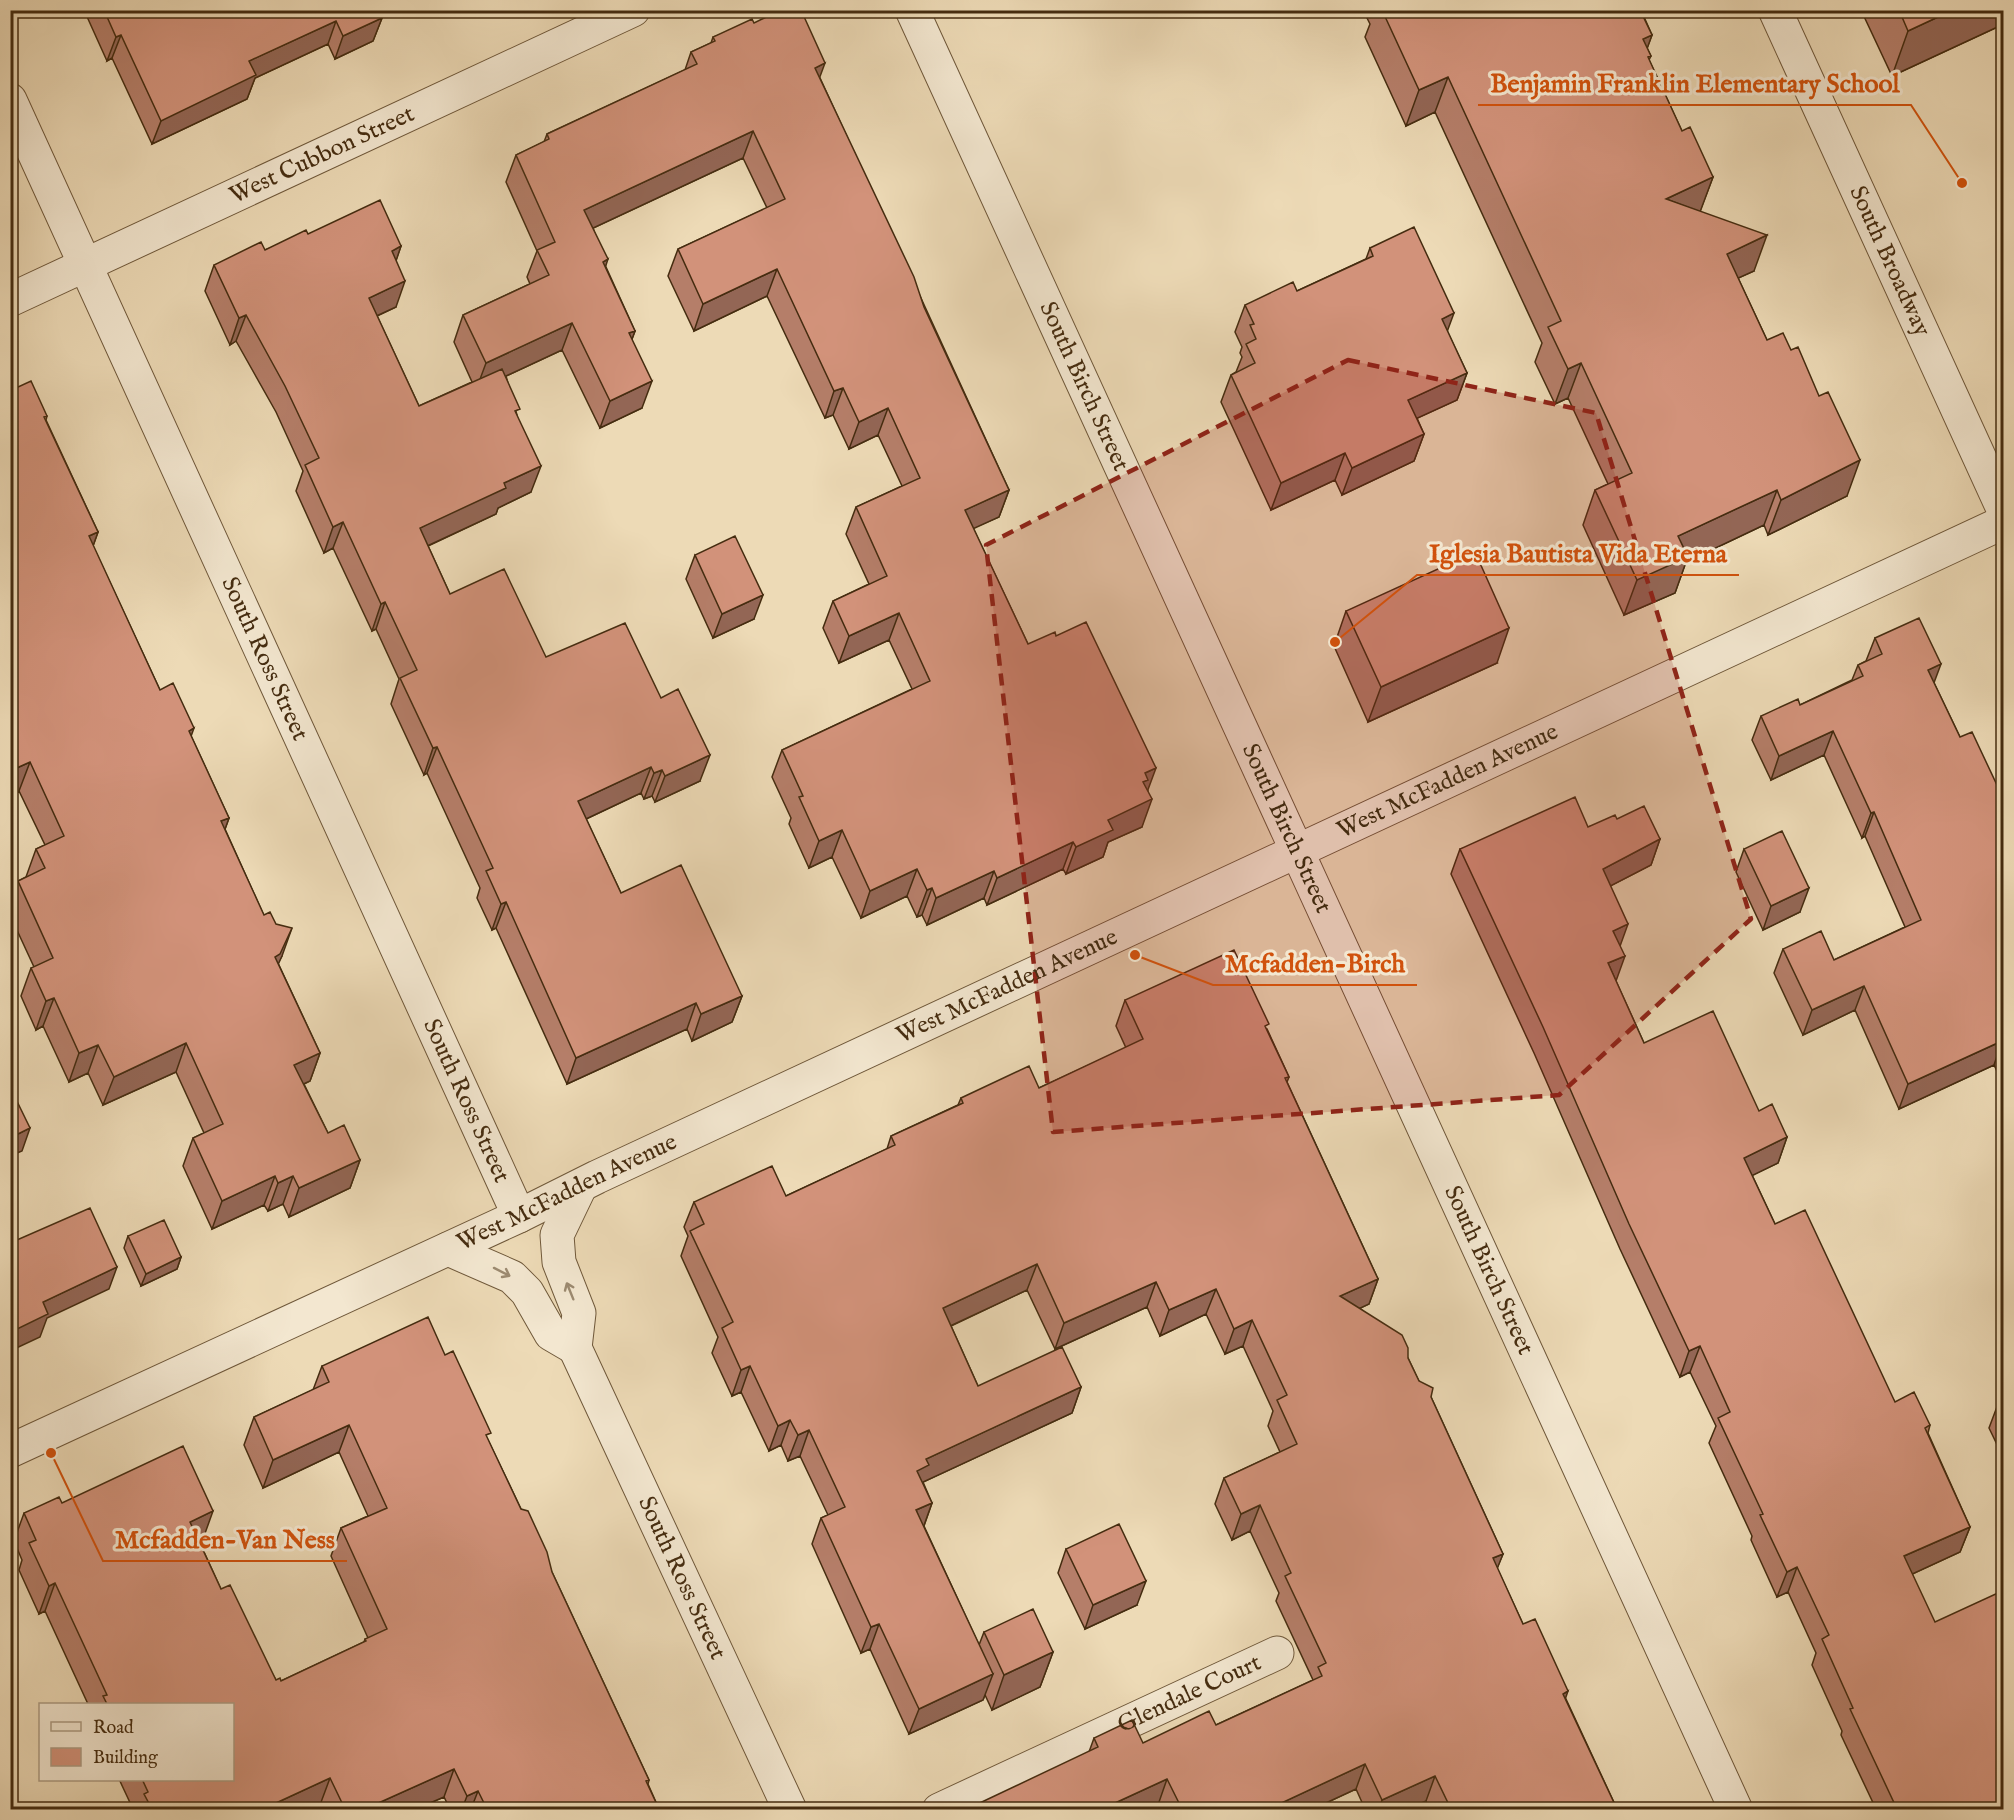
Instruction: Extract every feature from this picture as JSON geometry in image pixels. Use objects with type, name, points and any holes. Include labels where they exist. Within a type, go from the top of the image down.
[{"type":"street","name":"West Cubbon Street","points":[[10,300],[633,10]]},
{"type":"street","name":"South Birch Street","points":[[912,10],[1736,1809]]},
{"type":"street","name":"South Broadway","points":[[1775,10],[2004,511]]},
{"type":"street","name":"South Ross Street","points":[[10,100],[519,1216]]},
{"type":"street","name":"West McFadden Avenue","points":[[10,1451],[519,1216],[2004,522]]},
{"type":"street","points":[[448,1248],[512,1277],[527,1292],[551,1334],[575,1348],[579,1313],[559,1262],[557,1234],[580,1187]]},
{"type":"street","name":"South Ross Street","points":[[575,1348],[790,1809]]},
{"type":"street","name":"Glendale Court","points":[[939,1809],[1277,1653]]},
{"type":"highlighted area","points":[[1348,360],[1596,413],[1751,919],[1559,1095],[1053,1132],[986,545]]},
{"type":"building","points":[[104,10],[378,10],[382,18],[343,36],[336,21],[249,61],[256,75],[161,121],[121,35],[116,37]]},
{"type":"building","points":[[781,10],[801,10],[825,63],[815,68],[914,277],[924,307],[1009,490],[965,510],[1028,644],[1055,632],[1056,636],[1086,622],[1156,768],[1145,773],[1148,780],[1143,782],[1152,799],[1108,820],[1113,830],[1076,847],[1073,842],[997,878],[994,871],[936,898],[932,888],[927,890],[917,869],[870,891],[842,830],[819,841],[799,797],[803,796],[782,750],[930,681],[899,613],[849,636],[833,601],[887,576],[856,507],[920,478],[888,408],[859,422],[843,388],[834,391],[777,269],[703,304],[678,249],[785,199],[753,131],[584,210],[608,259],[603,262],[635,331],[629,333],[652,381],[610,401],[572,323],[486,363],[463,315],[549,275],[537,250],[555,242],[516,155],[549,139],[547,134],[697,64],[691,52],[715,41],[713,37],[752,19],[754,23]]},
{"type":"building","points":[[1382,10],[1640,10],[1652,35],[1643,39],[1651,56],[1648,57],[1682,131],[1690,127],[1713,177],[1666,199],[1767,235],[1727,254],[1767,340],[1783,333],[1791,350],[1798,347],[1819,396],[1828,392],[1860,460],[1781,500],[1777,490],[1678,536],[1688,557],[1637,580],[1595,490],[1632,473],[1581,363],[1568,369],[1548,327],[1561,321],[1448,77],[1419,90]]},
{"type":"building","points":[[1899,10],[1953,10],[1908,31]]},
{"type":"building","points":[[380,200],[401,246],[392,251],[405,281],[369,298],[419,406],[502,369],[520,409],[515,411],[541,466],[504,483],[506,488],[420,528],[450,594],[504,569],[546,657],[625,623],[661,698],[678,689],[710,755],[665,776],[662,770],[654,773],[651,767],[578,801],[621,893],[681,865],[742,996],[701,1014],[696,1003],[576,1058],[506,902],[501,904],[486,871],[493,868],[437,747],[433,748],[400,678],[417,670],[385,602],[381,604],[343,522],[333,527],[305,465],[319,458],[285,386],[246,315],[239,318],[214,265],[261,242],[265,250],[306,230],[308,234]]},
{"type":"building","points":[[1414,227],[1454,313],[1442,319],[1467,373],[1408,400],[1424,434],[1352,468],[1345,453],[1281,483],[1231,375],[1255,363],[1246,344],[1256,339],[1250,325],[1254,324],[1245,305],[1293,282],[1297,291],[1373,256],[1370,248]]},
{"type":"building","points":[[13,381],[16,388],[31,381],[47,416],[44,417],[98,532],[89,536],[160,690],[173,683],[194,728],[189,731],[229,818],[221,821],[264,915],[270,912],[276,924],[292,928],[280,954],[275,957],[320,1053],[294,1065],[328,1133],[344,1125],[360,1160],[299,1188],[293,1176],[278,1183],[275,1176],[222,1201],[193,1138],[223,1124],[186,1043],[114,1077],[98,1045],[79,1053],[54,998],[46,1001],[31,968],[53,958],[18,881],[45,868],[36,849],[64,836],[30,762],[10,771],[10,383]]},
{"type":"building","points":[[735,536],[763,595],[722,614],[695,555]]},
{"type":"building","points":[[1475,552],[1509,628],[1381,687],[1346,611]]},
{"type":"building","points":[[1919,618],[1941,664],[1928,670],[1960,737],[1972,732],[2004,800],[2004,1043],[2002,1041],[1908,1084],[1864,986],[1812,1010],[1783,949],[1821,931],[1834,960],[1921,920],[1874,812],[1871,813],[1833,731],[1779,756],[1761,716],[1798,699],[1800,705],[1863,676],[1858,665],[1882,654],[1875,638]]},
{"type":"building","points":[[1575,797],[1588,827],[1615,815],[1617,819],[1644,806],[1660,839],[1603,869],[1628,924],[1613,931],[1625,956],[1608,963],[1644,1043],[1713,1011],[1759,1111],[1772,1104],[1787,1137],[1744,1158],[1775,1224],[1805,1210],[1895,1402],[1914,1392],[1930,1425],[1925,1428],[1970,1527],[1904,1556],[1935,1622],[2000,1592],[2004,1601],[2004,1809],[1897,1809],[1850,1709],[1853,1708],[1822,1639],[1829,1635],[1797,1567],[1787,1572],[1760,1515],[1763,1514],[1718,1418],[1730,1412],[1700,1346],[1689,1351],[1629,1224],[1543,1027],[1460,849]]},
{"type":"building","points":[[1782,831],[1809,888],[1771,906],[1744,849]]},
{"type":"building","points":[[1234,950],[1269,1024],[1265,1026],[1289,1077],[1285,1078],[1378,1279],[1340,1296],[1402,1335],[1408,1348],[1408,1358],[1419,1381],[1433,1388],[1431,1397],[1503,1554],[1493,1558],[1523,1624],[1535,1619],[1568,1691],[1563,1694],[1617,1809],[1451,1809],[1435,1776],[1382,1800],[1365,1764],[1277,1805],[1280,1809],[1182,1809],[1167,1779],[1102,1809],[967,1809],[1098,1747],[1094,1738],[1132,1720],[1143,1743],[1209,1711],[1216,1725],[1322,1676],[1318,1667],[1326,1663],[1285,1576],[1291,1573],[1260,1505],[1241,1514],[1224,1478],[1297,1444],[1277,1400],[1287,1395],[1252,1320],[1234,1329],[1216,1289],[1169,1310],[1156,1282],[1064,1323],[1037,1264],[943,1308],[978,1386],[1062,1347],[1081,1387],[926,1459],[929,1465],[917,1471],[932,1503],[916,1510],[993,1674],[919,1709],[879,1624],[871,1627],[821,1518],[845,1507],[809,1430],[798,1435],[790,1420],[778,1426],[750,1366],[741,1370],[722,1328],[733,1322],[690,1231],[704,1224],[694,1202],[772,1166],[786,1196],[895,1145],[891,1136],[963,1103],[961,1098],[1029,1066],[1039,1088],[1143,1039],[1125,1000]]},
{"type":"building","points":[[10,1087],[30,1128],[10,1138]]},
{"type":"building","points":[[90,1208],[117,1267],[43,1302],[48,1314],[11,1332],[10,1243]]},
{"type":"building","points":[[164,1220],[181,1257],[146,1274],[128,1236]]},
{"type":"building","points":[[428,1317],[445,1355],[453,1351],[491,1433],[486,1435],[521,1509],[528,1511],[547,1552],[552,1572],[649,1780],[646,1781],[659,1809],[487,1809],[478,1791],[467,1796],[454,1769],[365,1809],[345,1809],[330,1778],[263,1809],[152,1809],[144,1794],[148,1792],[143,1781],[234,1781],[234,1703],[106,1703],[103,1696],[107,1695],[55,1583],[49,1586],[29,1543],[36,1540],[24,1513],[59,1497],[62,1503],[183,1446],[213,1511],[190,1522],[221,1589],[230,1585],[276,1680],[280,1678],[281,1681],[366,1641],[365,1639],[387,1629],[341,1528],[387,1508],[349,1425],[273,1460],[254,1417],[329,1382],[322,1366]]},
{"type":"building","points":[[2004,1402],[2004,1416],[1998,1404]]},
{"type":"building","points":[[1119,1524],[1146,1581],[1093,1605],[1066,1549]]},
{"type":"building","points":[[1033,1609],[1053,1652],[1004,1675],[984,1632]]},
{"type":"place","name":"Benjamin Franklin Elementary School","points":[[1962,183]]},
{"type":"place","name":"Iglesia Bautista Vida Eterna","points":[[1335,642]]},
{"type":"place","name":"Mcfadden-Birch","points":[[1135,955]]},
{"type":"place","name":"Mcfadden-Van Ness","points":[[51,1453]]}]
